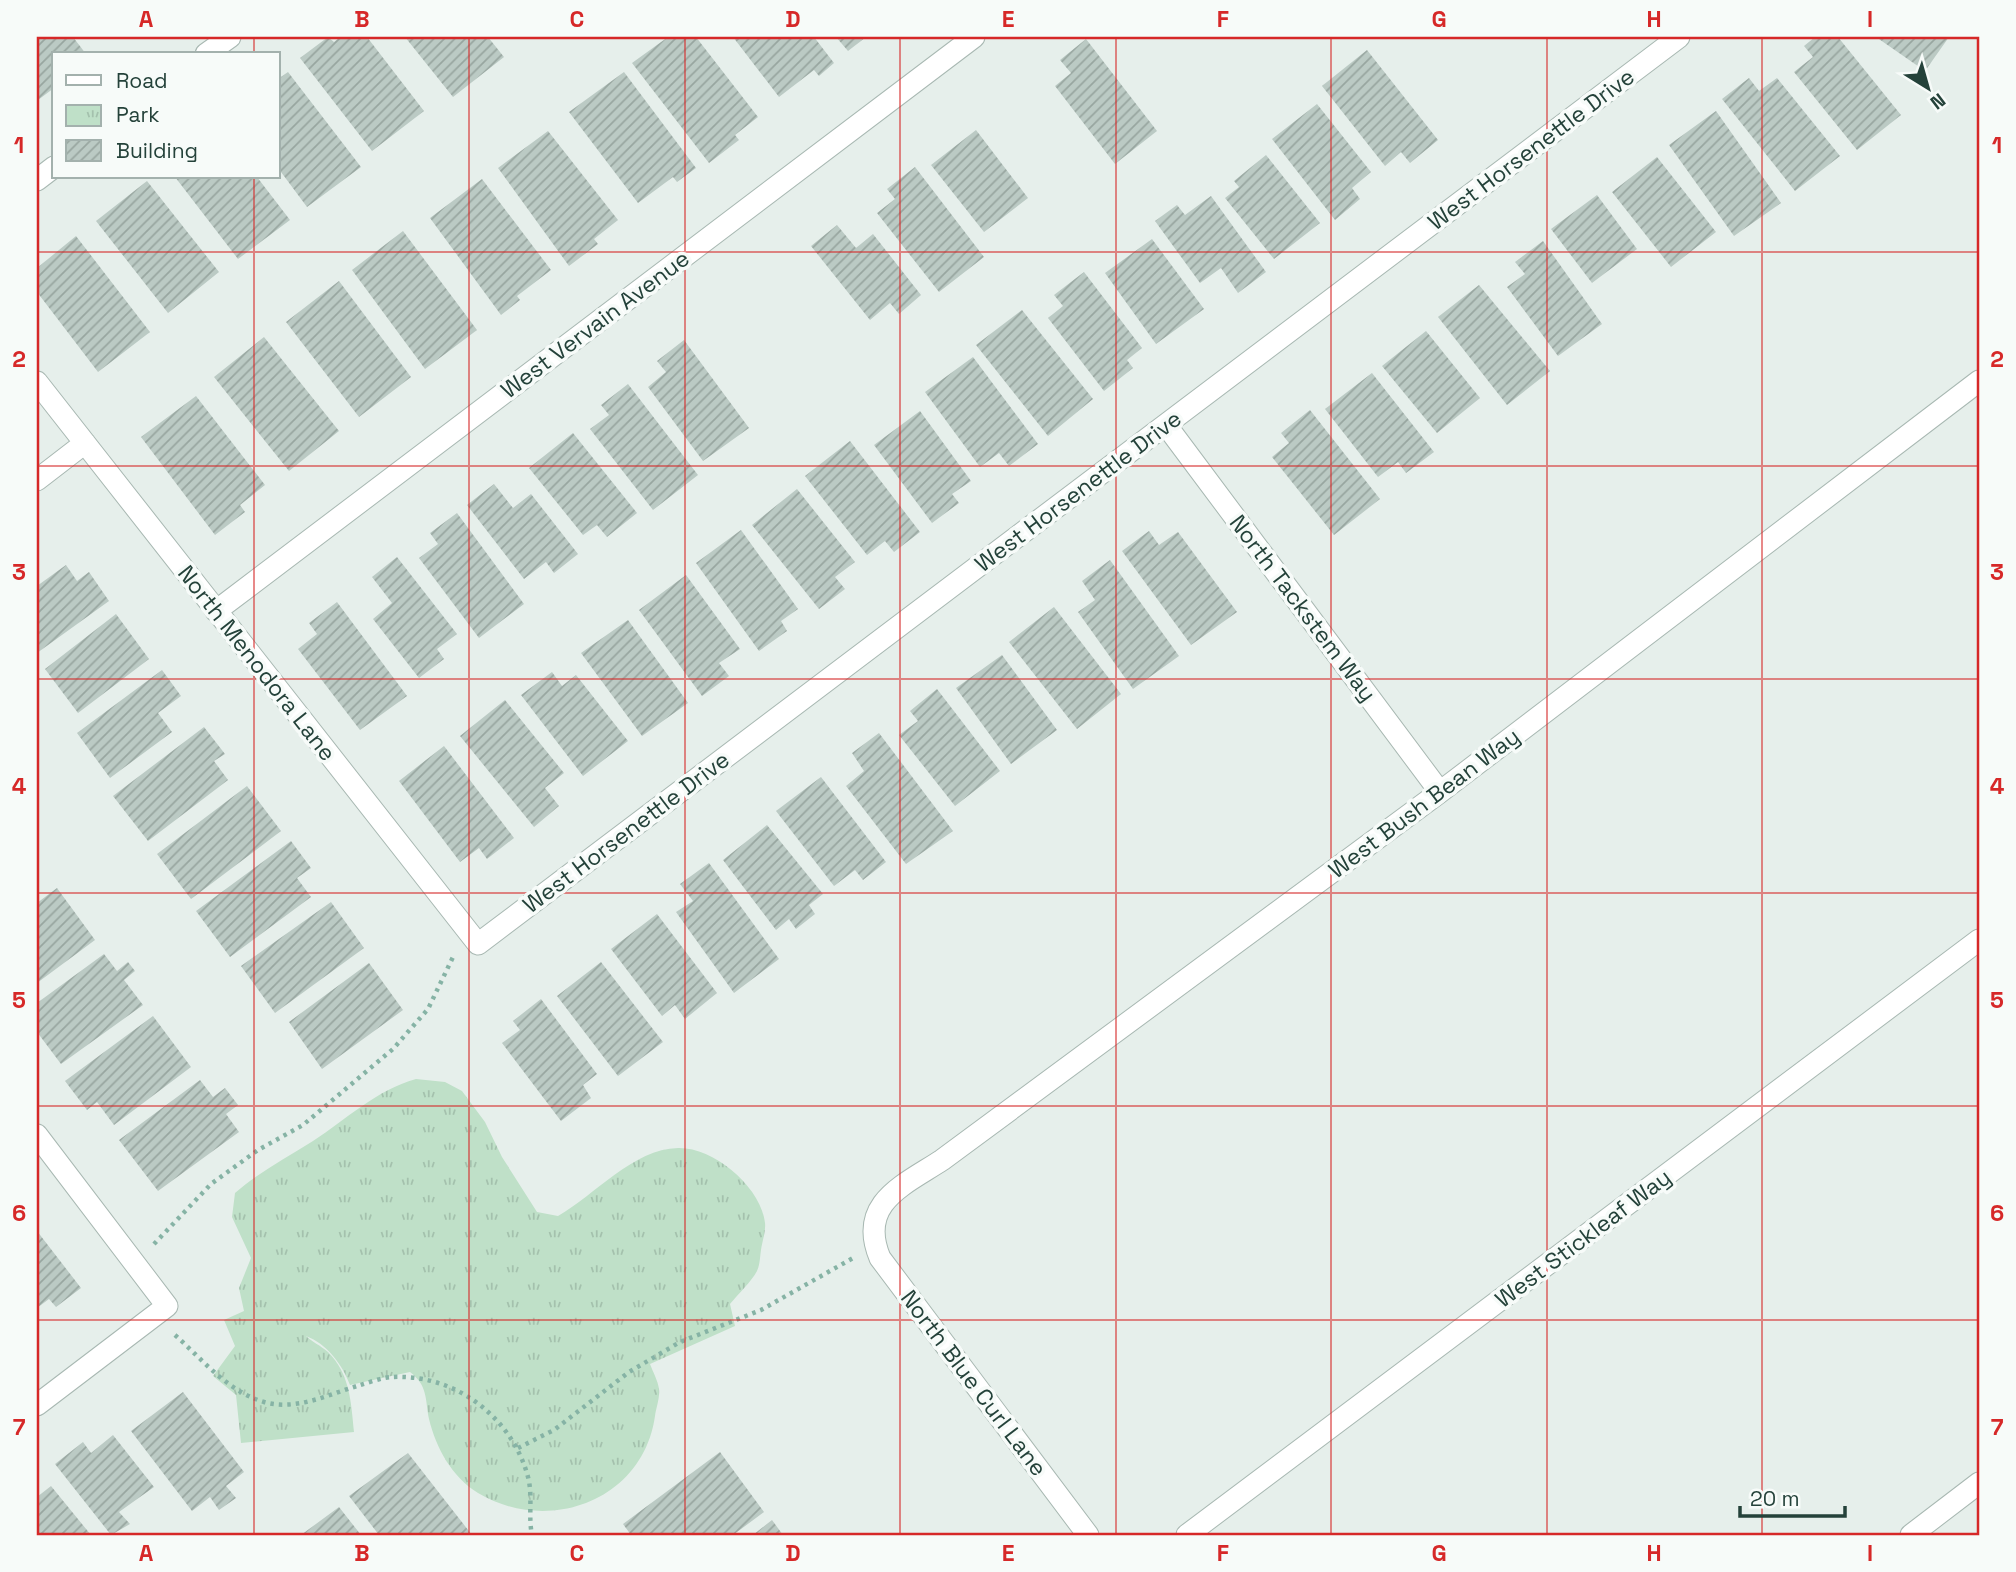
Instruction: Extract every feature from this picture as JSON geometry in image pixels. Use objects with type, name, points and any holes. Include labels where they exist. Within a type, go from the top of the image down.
[{"type":"street","points":[[209,52],[230,37]]},
{"type":"street","name":"West Vervain Avenue","points":[[216,611],[974,37]]},
{"type":"street","name":"West Horsenettle Drive","points":[[473,938],[1166,425],[1679,37]]},
{"type":"street","points":[[37,180],[52,169]]},
{"type":"street","name":"West Bush Bean Way","points":[[873,1224],[877,1210],[892,1194],[943,1160],[1440,792],[1979,381]]},
{"type":"street","name":"North Menodora Lane","points":[[37,382],[473,938]]},
{"type":"street","name":"North Tackstem Way","points":[[1166,425],[1440,792]]},
{"type":"street","points":[[37,480],[85,443]]},
{"type":"street","name":"West Stickleaf Way","points":[[1186,1535],[1979,940]]},
{"type":"street","points":[[37,1135],[134,1263],[160,1311],[37,1405]]},
{"type":"street","name":"North Blue Curl Lane","points":[[873,1224],[875,1246],[880,1258],[1088,1535]]},
{"type":"street","points":[[1911,1535],[1979,1483]]},
{"type":"path","points":[[134,1263],[211,1184],[258,1150],[303,1125],[410,1033],[473,938]]},
{"type":"path","points":[[517,1448],[554,1430],[629,1372],[680,1342],[761,1310],[875,1246]]},
{"type":"path","points":[[160,1311],[233,1389],[266,1403],[315,1402],[392,1377],[439,1382],[474,1399],[502,1426],[517,1448],[529,1478],[532,1535]]},
{"type":"green space","points":[[416,1079],[445,1082],[462,1091],[485,1122],[502,1157],[537,1212],[558,1216],[630,1164],[661,1150],[678,1148],[706,1154],[734,1172],[755,1196],[762,1209],[765,1226],[759,1266],[752,1279],[730,1304],[735,1326],[650,1364],[659,1392],[647,1445],[632,1470],[612,1489],[588,1502],[562,1510],[534,1511],[505,1505],[478,1493],[460,1479],[446,1461],[429,1419],[425,1393],[416,1377],[410,1372],[350,1385],[333,1356],[321,1344],[306,1336],[328,1352],[341,1370],[348,1389],[354,1432],[241,1443],[236,1395],[213,1376],[235,1346],[224,1320],[244,1311],[239,1288],[251,1258],[232,1217],[235,1193],[375,1098]]},
{"type":"building","points":[[37,37],[73,37],[84,52],[52,52],[52,90],[38,100]]},
{"type":"building","points":[[328,37],[334,42],[340,37],[367,37],[424,111],[372,151],[300,58]]},
{"type":"building","points":[[405,37],[488,37],[504,57],[453,97]]},
{"type":"building","points":[[668,37],[696,37],[758,117],[735,135],[739,140],[709,163],[632,63]]},
{"type":"building","points":[[733,37],[814,37],[834,63],[819,76],[814,70],[779,97]]},
{"type":"building","points":[[836,37],[866,37],[848,51]]},
{"type":"building","points":[[1815,37],[1838,37],[1901,115],[1857,150],[1794,72],[1813,57],[1804,46]]},
{"type":"building","points":[[1876,37],[1949,37],[1925,71]]},
{"type":"building","points":[[1086,39],[1157,131],[1115,164],[1055,86],[1071,73],[1060,60]]},
{"type":"building","points":[[1367,50],[1438,140],[1410,163],[1401,152],[1385,166],[1322,86]]},
{"type":"building","points":[[288,72],[361,167],[307,207],[280,171],[280,78]]},
{"type":"building","points":[[624,72],[696,168],[677,182],[673,177],[638,203],[569,112]]},
{"type":"building","points":[[1749,78],[1759,91],[1777,78],[1840,156],[1795,191],[1722,99]]},
{"type":"building","points":[[1317,104],[1371,172],[1352,188],[1360,199],[1335,220],[1272,139]]},
{"type":"building","points":[[1716,111],[1781,203],[1734,236],[1669,145]]},
{"type":"building","points":[[976,130],[1028,198],[984,232],[931,165]]},
{"type":"building","points":[[548,131],[618,220],[594,239],[598,244],[569,266],[498,168]]},
{"type":"building","points":[[1266,155],[1320,223],[1274,259],[1225,198],[1239,187],[1234,181]]},
{"type":"building","points":[[1657,157],[1716,232],[1671,267],[1612,192]]},
{"type":"building","points":[[915,167],[984,257],[939,292],[877,213],[895,199],[887,189]]},
{"type":"building","points":[[176,178],[258,178],[290,220],[238,259]]},
{"type":"building","points":[[482,179],[551,270],[517,296],[520,300],[501,315],[430,218]]},
{"type":"building","points":[[147,181],[219,272],[168,313],[96,221]]},
{"type":"building","points":[[1597,195],[1637,249],[1592,283],[1551,229]]},
{"type":"building","points":[[1211,196],[1266,272],[1238,293],[1221,268],[1200,283],[1155,221],[1177,205],[1185,215]]},
{"type":"building","points":[[837,225],[856,248],[873,234],[921,295],[899,314],[890,303],[870,320],[811,246]]},
{"type":"building","points":[[403,231],[477,330],[425,369],[352,270]]},
{"type":"building","points":[[76,236],[150,332],[98,372],[37,292],[37,268]]},
{"type":"building","points":[[1152,239],[1204,309],[1156,344],[1105,273]]},
{"type":"building","points":[[1543,241],[1602,324],[1558,356],[1507,287],[1525,274],[1515,262]]},
{"type":"building","points":[[1084,272],[1142,348],[1127,360],[1133,368],[1104,391],[1048,318],[1063,306],[1054,295]]},
{"type":"building","points":[[339,281],[411,377],[359,417],[286,322]]},
{"type":"building","points":[[1479,285],[1550,371],[1507,405],[1438,317]]},
{"type":"building","points":[[1022,310],[1093,399],[1048,436],[976,345]]},
{"type":"building","points":[[1426,331],[1480,398],[1437,433],[1382,366]]},
{"type":"building","points":[[264,337],[339,431],[289,471],[214,377]]},
{"type":"building","points":[[684,340],[749,428],[703,461],[648,387],[666,372],[657,361]]},
{"type":"building","points":[[973,357],[1038,444],[1009,466],[999,453],[980,467],[925,392]]},
{"type":"building","points":[[1372,373],[1434,452],[1406,473],[1398,462],[1378,477],[1325,409]]},
{"type":"building","points":[[628,384],[698,475],[653,510],[590,429],[609,415],[601,405]]},
{"type":"building","points":[[196,396],[265,485],[240,505],[245,512],[215,535],[141,437]]},
{"type":"building","points":[[1310,410],[1380,499],[1334,535],[1272,457],[1289,443],[1281,433]]},
{"type":"building","points":[[920,411],[971,481],[952,494],[959,503],[932,523],[874,445]]},
{"type":"building","points":[[573,433],[637,513],[607,537],[597,525],[583,535],[529,468]]},
{"type":"building","points":[[850,441],[920,532],[894,552],[885,541],[867,555],[805,476]]},
{"type":"building","points":[[494,484],[513,508],[531,494],[578,554],[554,573],[546,562],[524,579],[467,505]]},
{"type":"building","points":[[797,489],[855,562],[835,577],[845,589],[819,609],[752,525]]},
{"type":"building","points":[[457,513],[524,604],[479,638],[419,558],[438,544],[430,533]]},
{"type":"building","points":[[741,530],[798,609],[781,621],[787,631],[759,651],[696,563]]},
{"type":"building","points":[[1149,531],[1159,545],[1178,532],[1237,612],[1191,645],[1122,551]]},
{"type":"building","points":[[397,557],[457,634],[437,649],[444,659],[419,678],[373,619],[392,603],[372,577]]},
{"type":"building","points":[[1110,560],[1179,656],[1133,689],[1078,612],[1095,600],[1082,581]]},
{"type":"building","points":[[66,565],[77,581],[89,572],[109,601],[37,653],[37,586]]},
{"type":"building","points":[[686,575],[740,649],[719,663],[729,676],[702,696],[639,610]]},
{"type":"building","points":[[337,602],[407,696],[360,730],[298,649],[317,634],[309,623]]},
{"type":"building","points":[[1054,607],[1121,694],[1077,729],[1009,642]]},
{"type":"building","points":[[116,614],[149,659],[78,713],[45,669]]},
{"type":"building","points":[[628,620],[688,703],[642,736],[581,653]]},
{"type":"building","points":[[1002,655],[1057,730],[1011,764],[956,688]]},
{"type":"building","points":[[162,670],[181,696],[158,713],[172,732],[110,778],[77,733]]},
{"type":"building","points":[[552,672],[562,686],[576,675],[628,741],[583,776],[521,695]]},
{"type":"building","points":[[937,689],[1000,771],[955,806],[899,735],[918,721],[910,711]]},
{"type":"building","points":[[505,700],[564,773],[545,788],[559,806],[534,827],[460,736]]},
{"type":"building","points":[[204,727],[225,754],[214,761],[228,780],[148,841],[113,796]]},
{"type":"building","points":[[879,733],[953,831],[906,864],[846,786],[864,771],[852,753]]},
{"type":"building","points":[[444,746],[514,838],[487,859],[479,848],[460,862],[399,781]]},
{"type":"building","points":[[821,777],[886,862],[863,880],[855,870],[834,886],[776,811]]},
{"type":"building","points":[[247,786],[281,831],[191,899],[157,854]]},
{"type":"building","points":[[767,825],[823,894],[809,905],[815,914],[796,929],[789,919],[776,930],[723,860]]},
{"type":"building","points":[[291,841],[311,868],[297,878],[311,897],[230,957],[196,911]]},
{"type":"building","points":[[709,863],[779,959],[734,993],[676,912],[693,901],[680,884]]},
{"type":"building","points":[[57,888],[95,940],[37,983],[37,903]]},
{"type":"building","points":[[331,902],[364,948],[275,1013],[241,966]]},
{"type":"building","points":[[657,914],[717,993],[685,1019],[675,1005],[662,1016],[611,949]]},
{"type":"building","points":[[104,954],[117,971],[128,962],[135,971],[124,980],[143,1005],[61,1064],[37,1032],[37,1003]]},
{"type":"building","points":[[601,962],[663,1042],[618,1076],[557,996]]},
{"type":"building","points":[[369,963],[403,1010],[322,1069],[289,1022]]},
{"type":"building","points":[[541,999],[597,1074],[583,1085],[591,1098],[561,1121],[502,1043],[520,1030],[513,1021]]},
{"type":"building","points":[[153,1016],[191,1067],[114,1125],[97,1102],[87,1110],[65,1081]]},
{"type":"building","points":[[200,1080],[213,1097],[225,1088],[238,1105],[226,1114],[239,1132],[158,1191],[119,1140]]},
{"type":"building","points":[[37,1231],[81,1288],[56,1307],[49,1299],[37,1308]]},
{"type":"building","points":[[183,1392],[244,1472],[226,1486],[236,1498],[219,1510],[210,1497],[192,1511],[131,1431]]},
{"type":"building","points":[[113,1435],[154,1487],[119,1512],[130,1524],[111,1535],[55,1464],[83,1442],[91,1453]]},
{"type":"building","points":[[720,1452],[764,1512],[733,1535],[631,1535],[623,1524]]},
{"type":"building","points":[[408,1453],[472,1535],[379,1535],[349,1496]]},
{"type":"building","points":[[51,1486],[91,1535],[37,1535],[37,1497]]},
{"type":"building","points":[[339,1507],[361,1535],[301,1535]]},
{"type":"building","points":[[772,1520],[783,1535],[753,1535]]}]
